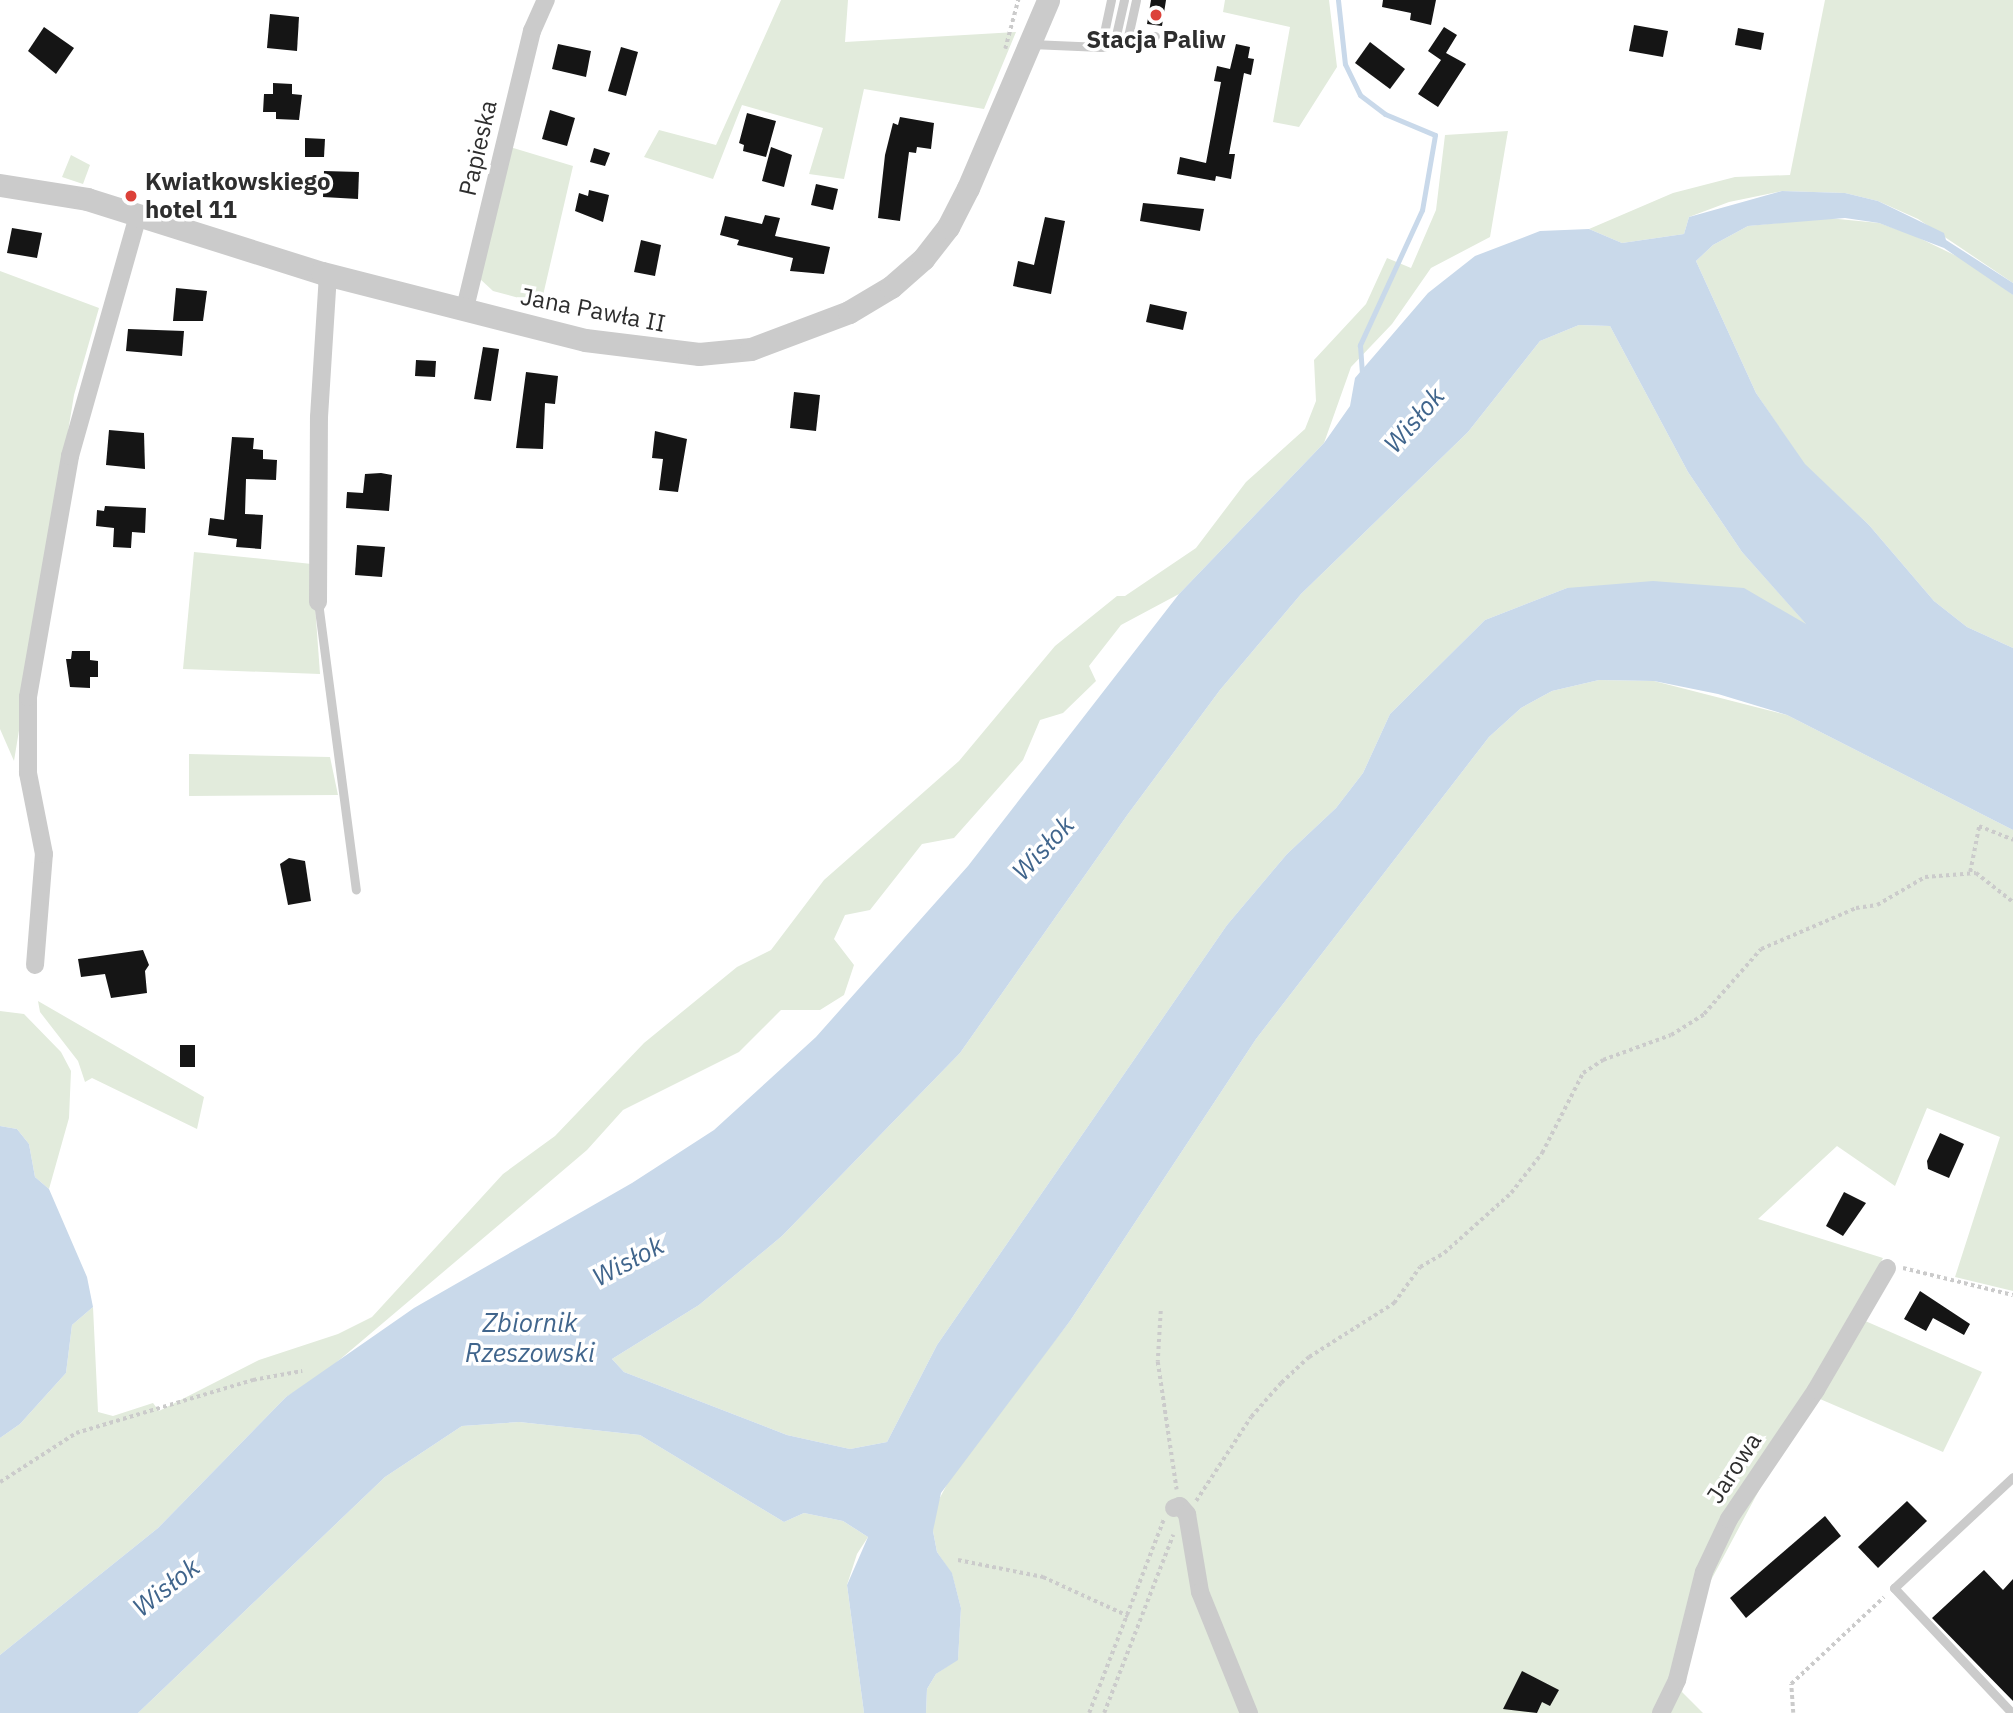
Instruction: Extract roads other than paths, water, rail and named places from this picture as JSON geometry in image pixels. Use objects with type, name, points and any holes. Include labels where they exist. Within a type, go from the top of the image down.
[{"type":"street","name":"Papieska","points":[[465,308],[532,32],[545,0]]},
{"type":"street","name":"Jana Pawła II","points":[[0,185],[62,193],[325,274],[597,342],[699,354],[751,349],[802,333],[849,312],[891,287],[923,259],[948,227],[1048,0]]},
{"type":"street","points":[[35,965],[44,854],[28,773],[28,697],[70,456],[138,216]]},
{"type":"street","points":[[318,602],[319,417],[325,274]]},
{"type":"street","name":"Jarowa","points":[[1661,1713],[1676,1680],[1704,1572],[1729,1519],[1816,1390],[1887,1268]]},
{"type":"street","points":[[1180,1509],[1200,1592],[1249,1713]]},
{"type":"lane","points":[[1101,47],[1111,0]]},
{"type":"lane","points":[[1114,44],[1124,0]]},
{"type":"lane","points":[[1127,41],[1136,0]]},
{"type":"lane","points":[[1029,44],[1101,47],[1156,36]]},
{"type":"lane","points":[[318,602],[356,890]]},
{"type":"lane","points":[[2012,1713],[1894,1588],[2013,1477]]},
{"type":"water","name":"Zbiornik Rzeszowski","points":[[1782,191],[1845,193],[1878,201],[1944,233],[1946,240],[2013,283],[2013,295],[1944,248],[1879,223],[1845,218],[1748,226],[1713,245],[1696,261],[1756,393],[1805,464],[1869,525],[1934,601],[1967,627],[2013,648],[2013,830],[1787,715],[1718,694],[1654,681],[1599,680],[1552,691],[1521,708],[1489,737],[1256,1039],[1070,1321],[941,1493],[933,1531],[937,1552],[952,1573],[961,1608],[958,1660],[936,1674],[927,1689],[926,1713],[864,1713],[847,1585],[868,1537],[843,1521],[804,1513],[784,1522],[640,1435],[519,1422],[462,1426],[385,1477],[138,1713],[0,1713],[0,1655],[158,1528],[286,1397],[414,1308],[632,1183],[714,1130],[816,1037],[968,866],[1179,594],[1324,443],[1350,406],[1355,378],[1428,293],[1475,256],[1540,231],[1589,229],[1622,243],[1684,234],[1689,217]],"holes":[[[1579,325],[1610,326],[1688,472],[1742,552],[1806,624],[1744,588],[1653,581],[1567,588],[1485,620],[1390,714],[1363,773],[1336,808],[1287,854],[1227,925],[937,1345],[887,1442],[850,1449],[787,1435],[624,1372],[612,1359],[699,1305],[782,1236],[960,1053],[1128,814],[1220,690],[1301,594],[1468,432],[1540,341]]]},
{"type":"water","points":[[0,1126],[17,1129],[29,1144],[35,1177],[49,1189],[87,1277],[93,1307],[72,1325],[66,1373],[20,1424],[0,1438]]},
{"type":"waterway","points":[[1338,0],[1345,64],[1360,95],[1385,114],[1435,135],[1422,210],[1360,345],[1362,377]]},
{"type":"place","name":"Stacja Paliw","points":[[1156,15]]},
{"type":"place","name":"Kwiatkowskiego hotel 11","points":[[131,196]]},
{"type":"water label","name":"Wisłok","points":[[1414,420]]},
{"type":"water label","name":"Wisłok","points":[[1043,848]]},
{"type":"water label","name":"Wisłok","points":[[628,1261]]},
{"type":"water label","name":"Wisłok","points":[[166,1587]]}]
